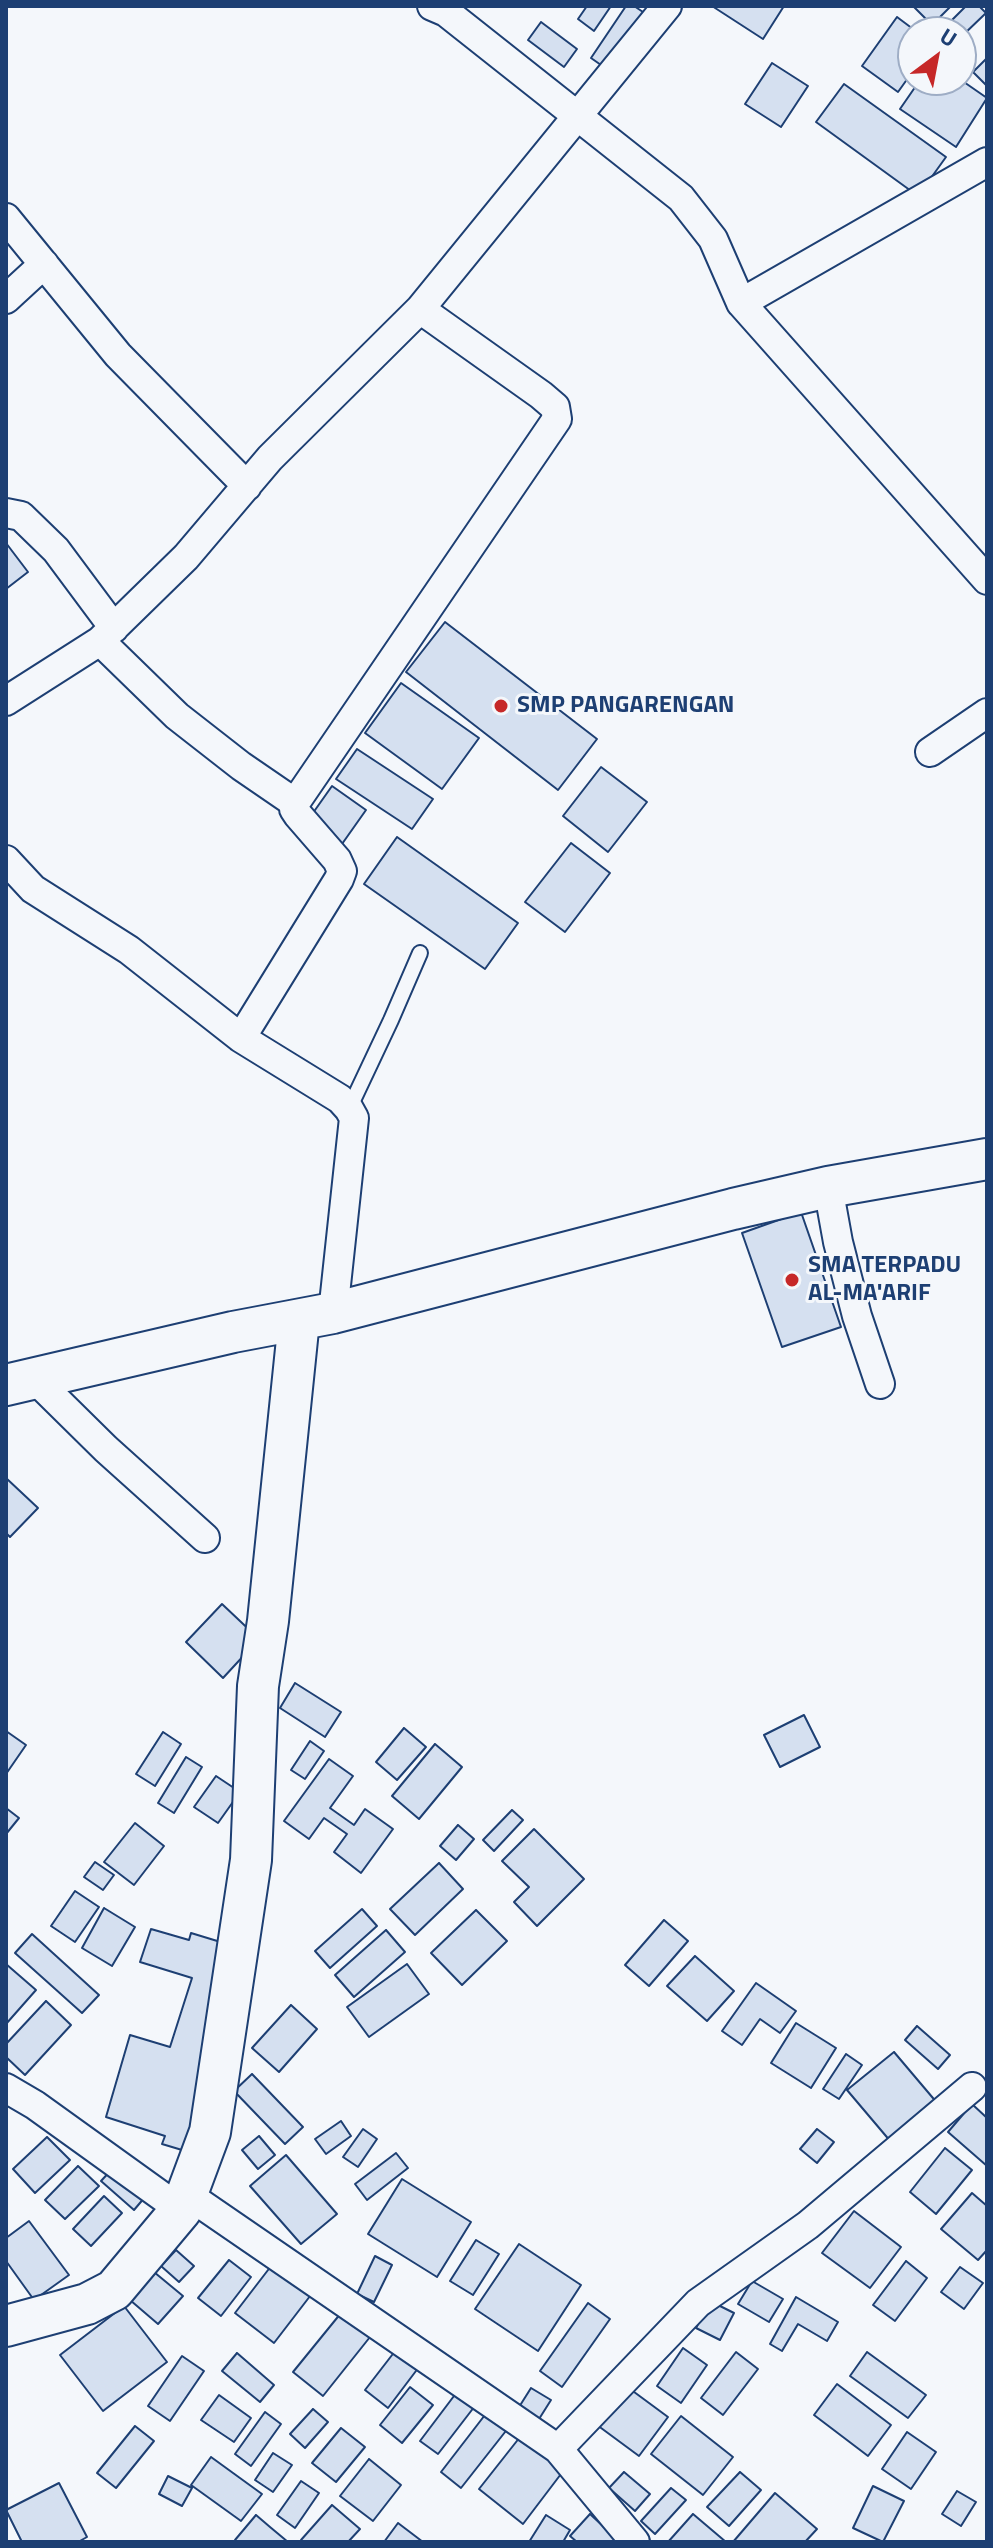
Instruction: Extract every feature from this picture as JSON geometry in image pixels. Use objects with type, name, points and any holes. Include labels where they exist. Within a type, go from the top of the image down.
[{"type":"street","points":[[432,6],[446,12],[681,198],[713,239],[741,303],[987,580]]},
{"type":"street","points":[[6,701],[107,635],[186,557],[270,458],[420,309],[667,6]]},
{"type":"street","points":[[741,303],[987,162]]},
{"type":"street","points":[[6,218],[118,355],[247,486]]},
{"type":"street","points":[[6,299],[44,264]]},
{"type":"street","points":[[241,1038],[342,871],[337,860],[298,815],[294,809],[295,803],[557,419],[555,407],[541,395],[420,309]]},
{"type":"street","points":[[6,513],[21,516],[56,550],[107,635],[177,716],[295,803]]},
{"type":"street","points":[[930,752],[987,713]]},
{"type":"street","points":[[6,860],[33,889],[129,950],[241,1038],[340,1099],[354,1118],[316,1317],[258,1686],[251,1860],[210,2132],[184,2202],[114,2290],[87,2304],[6,2326]]},
{"type":"street","points":[[20,1382],[233,1332],[316,1317],[828,1187],[987,1159]]},
{"type":"street","points":[[828,1187],[857,1316],[880,1384]]},
{"type":"street","points":[[20,1382],[205,1538]]},
{"type":"street","points":[[558,2449],[698,2303],[808,2225],[972,2087]]},
{"type":"street","points":[[6,2088],[558,2449],[635,2542]]},
{"type":"lane","points":[[349,1109],[420,953]]},
{"type":"building","points":[[587,6],[611,6],[594,31],[578,19]]},
{"type":"building","points":[[626,6],[634,6],[649,16],[611,72],[591,58]]},
{"type":"building","points":[[712,6],[784,6],[763,39]]},
{"type":"building","points":[[913,6],[951,6],[941,16],[923,16]]},
{"type":"building","points":[[966,6],[979,6],[986,13],[977,22],[977,16],[956,16]]},
{"type":"building","points":[[897,17],[897,91],[862,66]]},
{"type":"building","points":[[541,22],[577,49],[564,67],[528,40]]},
{"type":"building","points":[[987,58],[987,86],[977,76],[977,68]]},
{"type":"building","points":[[772,63],[808,86],[781,127],[745,104]]},
{"type":"building","points":[[844,84],[946,157],[918,196],[816,122]]},
{"type":"building","points":[[977,91],[987,98],[956,147],[900,109],[909,96],[977,96]]},
{"type":"building","points":[[6,543],[28,572],[6,589]]},
{"type":"building","name":"SMP PANGARENGAN","points":[[445,622],[597,739],[558,790],[406,672]]},
{"type":"building","name":"SMP PANGARENGAN","points":[[401,683],[479,738],[442,789],[365,733]]},
{"type":"building","points":[[357,749],[433,799],[412,829],[336,779]]},
{"type":"building","name":"SMP PANGARENGAN","points":[[601,767],[647,802],[608,852],[563,816]]},
{"type":"building","points":[[332,786],[366,810],[342,844],[308,820]]},
{"type":"building","points":[[397,837],[518,923],[485,969],[364,884]]},
{"type":"building","points":[[571,843],[610,873],[565,932],[525,902]]},
{"type":"building","name":"SMA TERPADU AL-MA'ARIF","points":[[801,1212],[841,1327],[782,1347],[742,1233]]},
{"type":"building","points":[[6,1478],[38,1508],[10,1537],[6,1533]]},
{"type":"building","points":[[222,1604],[259,1639],[223,1678],[186,1642]]},
{"type":"building","points":[[295,1683],[341,1712],[325,1737],[280,1708]]},
{"type":"building","points":[[804,1715],[820,1747],[780,1767],[764,1735]]},
{"type":"building","points":[[404,1728],[426,1747],[397,1780],[376,1762]]},
{"type":"building","points":[[6,1731],[26,1745],[6,1774]]},
{"type":"building","points":[[163,1732],[181,1744],[155,1786],[136,1774]]},
{"type":"building","points":[[310,1741],[324,1751],[305,1779],[291,1770]]},
{"type":"building","points":[[435,1744],[462,1767],[419,1819],[392,1796]]},
{"type":"building","points":[[186,1757],[202,1767],[174,1813],[158,1803]]},
{"type":"building","points":[[329,1759],[353,1776],[330,1808],[354,1825],[365,1809],[393,1829],[361,1873],[334,1852],[347,1834],[324,1818],[309,1839],[284,1821]]},
{"type":"building","points":[[216,1776],[240,1792],[218,1823],[194,1807]]},
{"type":"building","points":[[6,1808],[19,1818],[6,1834]]},
{"type":"building","points":[[512,1810],[523,1820],[494,1851],[483,1840]]},
{"type":"building","points":[[135,1823],[164,1846],[134,1885],[104,1862]]},
{"type":"building","points":[[458,1825],[474,1839],[456,1860],[440,1846]]},
{"type":"building","points":[[534,1829],[584,1879],[537,1926],[514,1902],[529,1887],[502,1861]]},
{"type":"building","points":[[95,1862],[114,1875],[103,1890],[84,1877]]},
{"type":"building","points":[[439,1863],[463,1889],[415,1935],[390,1909]]},
{"type":"building","points":[[75,1891],[99,1907],[75,1942],[51,1926]]},
{"type":"building","points":[[104,1908],[135,1927],[112,1966],[82,1948]]},
{"type":"building","points":[[362,1909],[377,1926],[330,1968],[315,1951]]},
{"type":"building","points":[[476,1910],[507,1941],[462,1985],[431,1953]]},
{"type":"building","points":[[664,1920],[688,1941],[649,1986],[625,1965]]},
{"type":"building","points":[[151,1929],[189,1940],[191,1933],[237,1947],[197,2080],[213,2085],[192,2153],[162,2144],[165,2136],[106,2117],[130,2035],[170,2047],[192,1978],[140,1962]]},
{"type":"building","points":[[386,1930],[405,1952],[354,1997],[335,1975]]},
{"type":"building","points":[[32,1934],[99,1995],[82,2013],[15,1953]]},
{"type":"building","points":[[695,1956],[734,1991],[707,2021],[667,1986]]},
{"type":"building","points":[[6,1964],[36,1990],[6,2024]]},
{"type":"building","points":[[407,1964],[429,1994],[369,2037],[347,2007]]},
{"type":"building","points":[[756,1983],[796,2011],[780,2033],[760,2019],[742,2045],[722,2031]]},
{"type":"building","points":[[46,2001],[71,2025],[25,2075],[6,2057],[6,2044]]},
{"type":"building","points":[[291,2005],[317,2029],[279,2072],[252,2048]]},
{"type":"building","points":[[796,2023],[836,2048],[811,2088],[771,2063]]},
{"type":"building","points":[[917,2026],[950,2055],[938,2069],[905,2040]]},
{"type":"building","points":[[894,2052],[938,2104],[891,2142],[847,2090]]},
{"type":"building","points":[[846,2054],[862,2065],[839,2099],[823,2089]]},
{"type":"building","points":[[252,2074],[303,2127],[285,2144],[234,2091]]},
{"type":"building","points":[[972,2104],[987,2118],[987,2166],[948,2132]]},
{"type":"building","points":[[341,2121],[351,2136],[326,2154],[315,2139]]},
{"type":"building","points":[[363,2129],[377,2139],[358,2167],[343,2157]]},
{"type":"building","points":[[817,2129],[834,2142],[817,2163],[800,2149]]},
{"type":"building","points":[[259,2136],[275,2155],[258,2169],[242,2150]]},
{"type":"building","points":[[47,2137],[70,2160],[35,2193],[13,2169]]},
{"type":"building","points":[[945,2148],[972,2170],[936,2214],[910,2192]]},
{"type":"building","points":[[396,2153],[408,2168],[367,2200],[355,2184]]},
{"type":"building","points":[[286,2155],[337,2214],[301,2244],[250,2186]]},
{"type":"building","points":[[78,2166],[99,2186],[65,2219],[45,2200]]},
{"type":"building","points":[[113,2168],[145,2197],[134,2210],[101,2181]]},
{"type":"building","points":[[402,2179],[471,2222],[437,2277],[368,2234]]},
{"type":"building","points":[[972,2193],[987,2206],[987,2250],[978,2260],[941,2229]]},
{"type":"building","points":[[104,2196],[122,2213],[91,2246],[73,2229]]},
{"type":"building","points":[[854,2211],[901,2247],[870,2288],[822,2253]]},
{"type":"building","points":[[29,2221],[69,2275],[34,2300],[6,2261],[6,2238]]},
{"type":"building","points":[[476,2240],[499,2254],[473,2295],[450,2281]]},
{"type":"building","points":[[519,2244],[581,2285],[538,2351],[475,2309]]},
{"type":"building","points":[[176,2250],[194,2266],[179,2282],[161,2266]]},
{"type":"building","points":[[375,2256],[392,2265],[374,2302],[357,2294]]},
{"type":"building","points":[[278,2257],[317,2287],[274,2343],[235,2313]]},
{"type":"building","points":[[229,2260],[251,2277],[221,2316],[198,2298]]},
{"type":"building","points":[[906,2261],[927,2278],[895,2321],[873,2305]]},
{"type":"building","points":[[960,2267],[983,2283],[964,2309],[941,2292]]},
{"type":"building","points":[[154,2272],[183,2296],[158,2324],[130,2300]]},
{"type":"building","points":[[752,2281],[783,2299],[769,2322],[738,2304]]},
{"type":"building","points":[[796,2297],[838,2322],[827,2341],[798,2324],[782,2351],[770,2344]]},
{"type":"building","points":[[710,2301],[734,2313],[720,2340],[696,2328]]},
{"type":"building","points":[[588,2303],[610,2319],[562,2387],[540,2371]]},
{"type":"building","points":[[124,2306],[167,2362],[103,2411],[60,2355]]},
{"type":"building","points":[[341,2313],[370,2337],[323,2396],[293,2372]]},
{"type":"building","points":[[399,2346],[422,2363],[388,2408],[365,2390]]},
{"type":"building","points":[[683,2348],[707,2365],[681,2403],[657,2386]]},
{"type":"building","points":[[736,2352],[758,2369],[723,2415],[701,2398]]},
{"type":"building","points":[[867,2352],[926,2395],[908,2418],[850,2376]]},
{"type":"building","points":[[237,2353],[274,2385],[260,2402],[222,2371]]},
{"type":"building","points":[[182,2356],[204,2371],[170,2421],[148,2406]]},
{"type":"building","points":[[837,2384],[891,2425],[868,2456],[814,2415]]},
{"type":"building","points":[[626,2386],[668,2417],[639,2456],[597,2425]]},
{"type":"building","points":[[410,2387],[433,2405],[402,2443],[380,2425]]},
{"type":"building","points":[[460,2388],[478,2402],[438,2454],[420,2441]]},
{"type":"building","points":[[531,2388],[551,2400],[534,2427],[514,2415]]},
{"type":"building","points":[[219,2395],[251,2418],[234,2442],[201,2420]]},
{"type":"building","points":[[313,2409],[328,2422],[305,2448],[290,2434]]},
{"type":"building","points":[[488,2411],[509,2427],[461,2488],[441,2472]]},
{"type":"building","points":[[265,2412],[281,2424],[251,2466],[235,2454]]},
{"type":"building","points":[[681,2416],[733,2457],[703,2495],[651,2454]]},
{"type":"building","points":[[135,2426],[154,2441],[116,2488],[97,2473]]},
{"type":"building","points":[[341,2428],[365,2447],[336,2482],[312,2463]]},
{"type":"building","points":[[907,2432],[936,2452],[911,2489],[882,2469]]},
{"type":"building","points":[[520,2437],[564,2470],[523,2524],[479,2489]]},
{"type":"building","points":[[273,2453],[292,2465],[273,2492],[255,2480]]},
{"type":"building","points":[[211,2457],[262,2494],[241,2521],[191,2485]]},
{"type":"building","points":[[369,2459],[401,2485],[373,2521],[340,2496]]},
{"type":"building","points":[[624,2472],[650,2494],[635,2511],[609,2488]]},
{"type":"building","points":[[740,2472],[761,2490],[729,2526],[707,2507]]},
{"type":"building","points":[[168,2476],[192,2488],[182,2506],[159,2494]]},
{"type":"building","points":[[301,2481],[319,2493],[295,2528],[277,2515]]},
{"type":"building","points":[[59,2483],[87,2537],[78,2542],[22,2542],[6,2510]]},
{"type":"building","points":[[873,2486],[904,2501],[883,2542],[853,2528]]},
{"type":"building","points":[[671,2488],[686,2500],[655,2534],[641,2521]]},
{"type":"building","points":[[957,2491],[976,2502],[961,2526],[942,2514]]},
{"type":"building","points":[[775,2493],[817,2529],[805,2542],[733,2542]]},
{"type":"building","points":[[332,2505],[360,2529],[348,2542],[301,2540]]},
{"type":"building","points":[[590,2514],[620,2542],[577,2542],[570,2536]]},
{"type":"building","points":[[693,2514],[726,2542],[668,2542]]},
{"type":"building","points":[[256,2515],[288,2542],[235,2540]]},
{"type":"building","points":[[546,2515],[570,2530],[563,2542],[529,2542]]},
{"type":"building","points":[[398,2523],[423,2542],[384,2542]]},
{"type":"place","name":"SMP PANGARENGAN","points":[[501,706]]},
{"type":"place","name":"SMA TERPADU AL-MA'ARIF","points":[[792,1280]]}]
